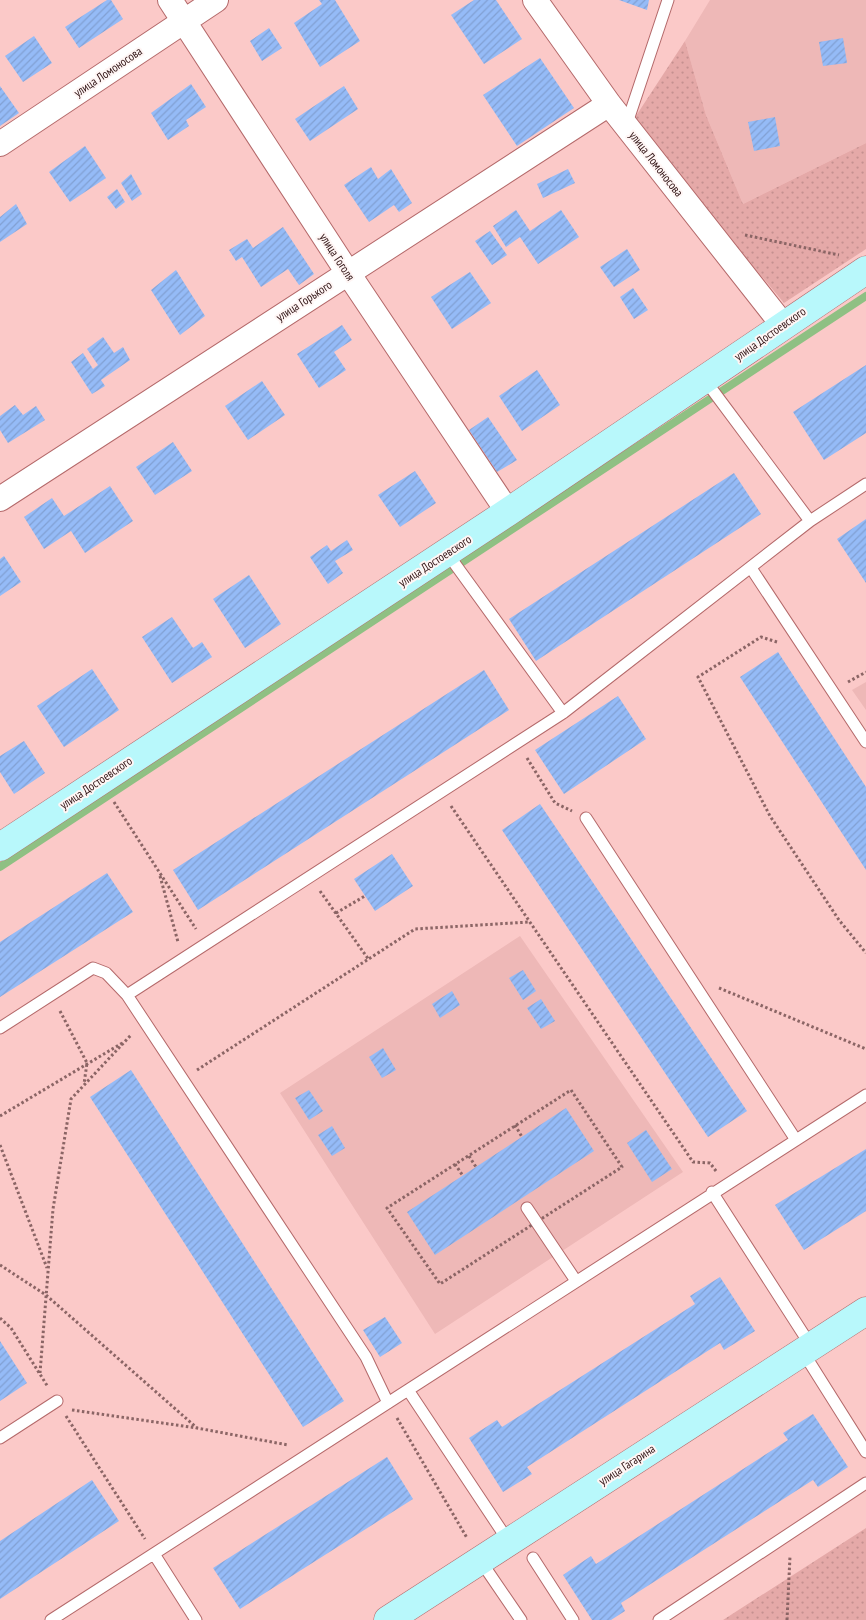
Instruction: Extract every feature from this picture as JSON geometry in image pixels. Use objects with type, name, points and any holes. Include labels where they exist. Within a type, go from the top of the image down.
[{"type":"street","name":"улица Гоголя","points":[[170,0],[348,273],[508,512]]},
{"type":"street","name":"улица Ломоносова","points":[[0,144],[216,0]]},
{"type":"street","name":"улица Ломоносова","points":[[535,0],[609,104],[783,325]]},
{"type":"street","name":"улица Горького","points":[[0,498],[609,104]]},
{"type":"street","name":"улица Достоевского","points":[[0,847],[447,553],[705,380],[783,325],[856,262]]},
{"type":"street","name":"улица Гагарина","points":[[388,1620],[866,1311]]},
{"type":"lane","points":[[626,126],[668,0]]},
{"type":"lane","points":[[705,380],[810,521]]},
{"type":"lane","points":[[127,995],[563,713],[810,521],[866,484]]},
{"type":"lane","points":[[447,553],[563,713]]},
{"type":"lane","points":[[751,568],[866,742]]},
{"type":"lane","points":[[586,818],[796,1140]]},
{"type":"lane","points":[[0,1028],[93,968],[106,973],[127,995],[366,1356],[388,1403]]},
{"type":"lane","points":[[51,1620],[712,1192],[866,1095]]},
{"type":"lane","points":[[712,1192],[807,1349],[866,1452]]},
{"type":"lane","points":[[527,1208],[576,1280]]},
{"type":"lane","points":[[408,1390],[509,1542]]},
{"type":"lane","points":[[0,1438],[57,1401]]},
{"type":"lane","points":[[659,1620],[866,1484]]},
{"type":"lane","points":[[154,1554],[196,1620]]},
{"type":"lane","points":[[533,1558],[572,1620]]},
{"type":"lane","points":[[480,1560],[521,1620]]},
{"type":"path","points":[[737,232],[756,239],[837,255],[856,262]]},
{"type":"path","points":[[806,651],[761,637],[698,677],[770,816],[839,920],[866,953]]},
{"type":"path","points":[[517,743],[556,803],[586,818]]},
{"type":"path","points":[[441,791],[693,1162],[710,1163],[725,1184]]},
{"type":"path","points":[[114,803],[205,944]]},
{"type":"path","points":[[159,873],[182,959]]},
{"type":"path","points":[[310,876],[369,960]]},
{"type":"path","points":[[336,913],[365,896]]},
{"type":"path","points":[[183,1079],[415,929],[530,922]]},
{"type":"path","points":[[688,975],[866,1049]]},
{"type":"path","points":[[52,994],[87,1063],[84,1084]]},
{"type":"path","points":[[40,1373],[53,1209],[71,1099],[145,1022]]},
{"type":"path","points":[[0,1116],[127,1040]]},
{"type":"path","points":[[571,1090],[622,1167],[440,1284],[387,1208],[515,1126],[571,1090]]},
{"type":"path","points":[[515,1126],[522,1137]]},
{"type":"path","points":[[0,1144],[48,1270]]},
{"type":"path","points":[[468,1156],[476,1167]]},
{"type":"path","points":[[455,1164],[463,1176]]},
{"type":"path","points":[[0,1265],[46,1296],[197,1428]]},
{"type":"path","points":[[0,1318],[11,1328],[57,1401]]},
{"type":"path","points":[[388,1403],[480,1560]]},
{"type":"path","points":[[154,1554],[62,1409],[197,1428],[313,1450]]},
{"type":"path","points":[[787,1620],[791,1533]]},
{"type":"shaded area","points":[[710,0],[866,0],[866,143],[743,204],[706,115],[685,41]]},
{"type":"shaded area","points":[[685,41],[706,115],[743,204],[866,143],[866,249],[784,303],[632,122]]},
{"type":"shaded area","points":[[866,682],[866,710],[852,690]]},
{"type":"shaded area","points":[[520,936],[683,1172],[435,1334],[280,1093]]},
{"type":"shaded area","points":[[866,1528],[866,1620],[723,1620]]},
{"type":"building","points":[[107,0],[111,0],[123,19],[79,48],[65,27]]},
{"type":"building","points":[[319,0],[335,0],[360,41],[320,67],[294,23],[322,4]]},
{"type":"building","points":[[474,0],[496,0],[522,39],[484,64],[451,15]]},
{"type":"building","points":[[619,0],[649,0],[647,10]]},
{"type":"building","points":[[269,28],[282,48],[262,61],[250,41]]},
{"type":"building","points":[[34,36],[52,63],[23,82],[5,56]]},
{"type":"building","points":[[843,38],[847,63],[823,66],[819,42]]},
{"type":"building","points":[[540,58],[574,108],[517,146],[483,95]]},
{"type":"building","points":[[191,84],[206,107],[186,120],[189,126],[168,140],[151,113]]},
{"type":"building","points":[[0,86],[19,113],[0,126]]},
{"type":"building","points":[[344,86],[358,109],[310,141],[295,119]]},
{"type":"building","points":[[775,117],[780,146],[754,151],[748,122]]},
{"type":"building","points":[[85,146],[106,178],[70,202],[49,172]]},
{"type":"building","points":[[371,167],[378,179],[391,169],[412,203],[399,212],[394,205],[369,222],[344,185]]},
{"type":"building","points":[[568,169],[575,183],[543,198],[537,184]]},
{"type":"building","points":[[131,174],[142,194],[132,201],[121,183]]},
{"type":"building","points":[[117,189],[125,202],[116,209],[107,197]]},
{"type":"building","points":[[16,204],[27,224],[0,242],[0,217]]},
{"type":"building","points":[[516,210],[530,231],[561,210],[579,237],[538,264],[520,237],[506,247],[493,226]]},
{"type":"building","points":[[283,227],[314,274],[299,285],[288,269],[261,287],[242,257],[236,261],[229,250],[247,239],[253,248]]},
{"type":"building","points":[[490,231],[507,255],[492,265],[475,241]]},
{"type":"building","points":[[627,249],[640,270],[614,287],[600,267]]},
{"type":"building","points":[[176,270],[205,316],[180,335],[151,290]]},
{"type":"building","points":[[470,272],[491,303],[452,329],[431,297]]},
{"type":"building","points":[[633,288],[648,310],[634,319],[620,297]]},
{"type":"building","points":[[342,325],[352,340],[334,352],[346,370],[319,388],[297,354]]},
{"type":"building","points":[[103,337],[114,353],[123,347],[130,360],[101,380],[105,386],[92,394],[71,362],[83,353],[93,369],[98,365],[87,349]]},
{"type":"building","points":[[866,365],[866,433],[824,460],[793,412]]},
{"type":"building","points":[[537,370],[560,405],[522,431],[499,396]]},
{"type":"building","points":[[262,381],[285,415],[248,440],[225,406]]},
{"type":"building","points":[[15,405],[23,415],[36,406],[45,420],[8,443],[0,430],[0,416]]},
{"type":"building","points":[[488,417],[517,460],[497,472],[469,430]]},
{"type":"building","points":[[173,442],[192,471],[155,495],[136,467]]},
{"type":"building","points":[[415,471],[436,503],[400,527],[378,495]]},
{"type":"building","points":[[734,473],[761,514],[536,661],[509,619]]},
{"type":"building","points":[[110,486],[133,521],[85,553],[71,531],[44,549],[24,517],[52,498],[64,516]]},
{"type":"building","points":[[866,519],[866,583],[837,539]]},
{"type":"building","points":[[347,540],[353,550],[335,561],[343,573],[328,584],[310,557],[327,545],[331,551]]},
{"type":"building","points":[[4,556],[21,582],[0,596],[0,559]]},
{"type":"building","points":[[249,575],[281,624],[245,648],[213,599]]},
{"type":"building","points":[[172,617],[193,648],[202,642],[212,657],[172,683],[142,637]]},
{"type":"building","points":[[778,652],[866,787],[866,870],[740,677]]},
{"type":"building","points":[[92,669],[119,710],[64,747],[37,706]]},
{"type":"building","points":[[484,670],[509,710],[198,910],[173,870]]},
{"type":"building","points":[[618,696],[646,739],[564,794],[535,750]]},
{"type":"building","points":[[24,741],[45,773],[14,794],[0,772],[0,756]]},
{"type":"building","points":[[540,804],[747,1111],[708,1137],[502,830]]},
{"type":"building","points":[[392,854],[413,886],[375,911],[354,879]]},
{"type":"building","points":[[107,873],[133,912],[0,997],[0,942]]},
{"type":"building","points":[[523,970],[536,991],[523,1000],[509,978]]},
{"type":"building","points":[[452,991],[460,1005],[440,1018],[432,1004]]},
{"type":"building","points":[[541,999],[555,1021],[541,1029],[527,1008]]},
{"type":"building","points":[[383,1048],[396,1070],[382,1078],[369,1057]]},
{"type":"building","points":[[131,1070],[344,1401],[303,1427],[90,1097]]},
{"type":"building","points":[[309,1090],[323,1111],[309,1120],[295,1098]]},
{"type":"building","points":[[566,1108],[594,1151],[435,1255],[407,1212]]},
{"type":"building","points":[[332,1126],[345,1148],[332,1156],[318,1135]]},
{"type":"building","points":[[646,1130],[672,1169],[652,1182],[627,1143]]},
{"type":"building","points":[[866,1149],[866,1211],[804,1250],[775,1205]]},
{"type":"building","points":[[720,1277],[755,1331],[724,1350],[720,1343],[527,1467],[532,1474],[503,1492],[469,1438],[497,1420],[502,1427],[695,1304],[690,1296]]},
{"type":"building","points":[[385,1317],[402,1343],[380,1357],[363,1330]]},
{"type":"building","points":[[0,1341],[27,1383],[0,1401]]},
{"type":"building","points":[[813,1414],[848,1467],[818,1487],[813,1480],[621,1603],[625,1611],[611,1620],[592,1620],[563,1575],[591,1556],[596,1564],[788,1440],[783,1433]]},
{"type":"building","points":[[387,1457],[413,1499],[240,1609],[213,1568]]},
{"type":"building","points":[[92,1480],[119,1521],[0,1599],[0,1541]]},
{"type":"waterway","points":[[0,867],[866,296]]}]
